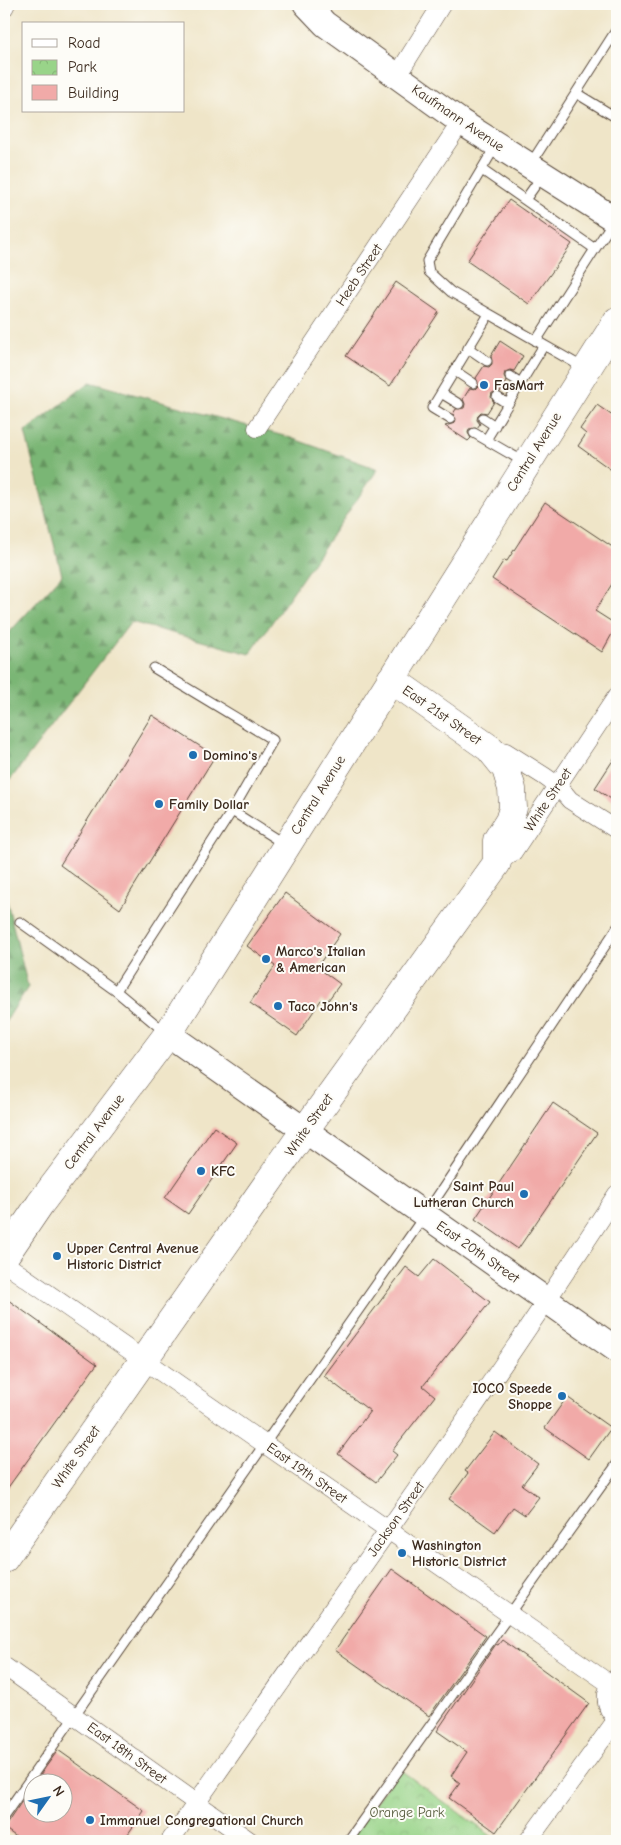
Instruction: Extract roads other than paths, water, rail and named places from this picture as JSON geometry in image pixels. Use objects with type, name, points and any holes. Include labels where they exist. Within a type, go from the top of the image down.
[{"type":"main road","name":"Central Avenue","points":[[4,1258],[40,1204],[168,1034],[617,321]]},
{"type":"main road","name":"East 21st Street","points":[[390,679],[489,748]]},
{"type":"main road","points":[[489,748],[506,769],[512,789],[513,808],[509,821],[497,840],[497,863]]},
{"type":"main road","name":"White Street","points":[[4,1559],[305,1130],[497,863]]},
{"type":"street","points":[[4,8],[6,4]]},
{"type":"street","name":"Kaufmann Avenue","points":[[306,4],[325,24],[461,122],[616,220]]},
{"type":"street","points":[[397,76],[442,4]]},
{"type":"street","name":"Heeb Street","points":[[257,428],[461,122]]},
{"type":"street","name":"White Street","points":[[497,863],[514,852],[617,696]]},
{"type":"street","name":"East 21st Street","points":[[489,748],[506,752],[558,786],[570,800],[617,830]]},
{"type":"street","name":"East 20th Street","points":[[168,1034],[617,1350]]},
{"type":"street","name":"Jackson Street","points":[[170,1841],[548,1301],[617,1194]]},
{"type":"street","name":"East 19th Street","points":[[4,1262],[509,1615],[614,1681]]},
{"type":"street","name":"East 18th Street","points":[[4,1666],[250,1841]]},
{"type":"street","points":[[528,1841],[617,1719],[607,1703],[606,1696],[614,1681]]},
{"type":"lane","points":[[525,200],[537,170],[576,93],[617,29]]},
{"type":"lane","points":[[576,93],[617,118]]},
{"type":"lane","points":[[497,145],[427,261],[429,272],[451,292],[586,370]]},
{"type":"lane","points":[[482,170],[595,249]]},
{"type":"lane","points":[[486,440],[521,383],[540,343],[595,249],[616,220]]},
{"type":"lane","points":[[450,419],[432,408],[489,314]]},
{"type":"lane","points":[[468,348],[487,361]]},
{"type":"lane","points":[[455,371],[473,383]]},
{"type":"lane","points":[[510,376],[521,383]]},
{"type":"lane","points":[[441,393],[459,404]]},
{"type":"lane","points":[[497,397],[508,404]]},
{"type":"lane","points":[[483,418],[495,426]]},
{"type":"lane","points":[[474,433],[527,463]]},
{"type":"lane","points":[[116,991],[232,811],[273,740],[154,668]]},
{"type":"lane","points":[[232,811],[286,845]]},
{"type":"lane","points":[[20,922],[116,991],[168,1034]]},
{"type":"lane","points":[[4,1816],[264,1442],[425,1215],[617,928]]},
{"type":"lane","points":[[348,1841],[617,1464]]},
{"type":"place","name":"FasMart","points":[[484,385]]},
{"type":"place","name":"Domino's","points":[[193,755]]},
{"type":"place","name":"Family Dollar","points":[[159,804]]},
{"type":"place","name":"Marco's Italian & American","points":[[266,959]]},
{"type":"place","name":"Taco John's","points":[[278,1006]]},
{"type":"place","name":"KFC","points":[[201,1171]]},
{"type":"place","name":"Saint Paul Lutheran Church","points":[[524,1194]]},
{"type":"place","name":"Upper Central Avenue Historic District","points":[[57,1256]]},
{"type":"place","name":"IOCO Speede Shoppe","points":[[562,1396]]},
{"type":"place","name":"Washington Historic District","points":[[402,1553]]},
{"type":"place","name":"Immanuel Congregational Church","points":[[90,1820]]},
{"type":"park label","name":"Orange Park","points":[[407,1812]]}]
